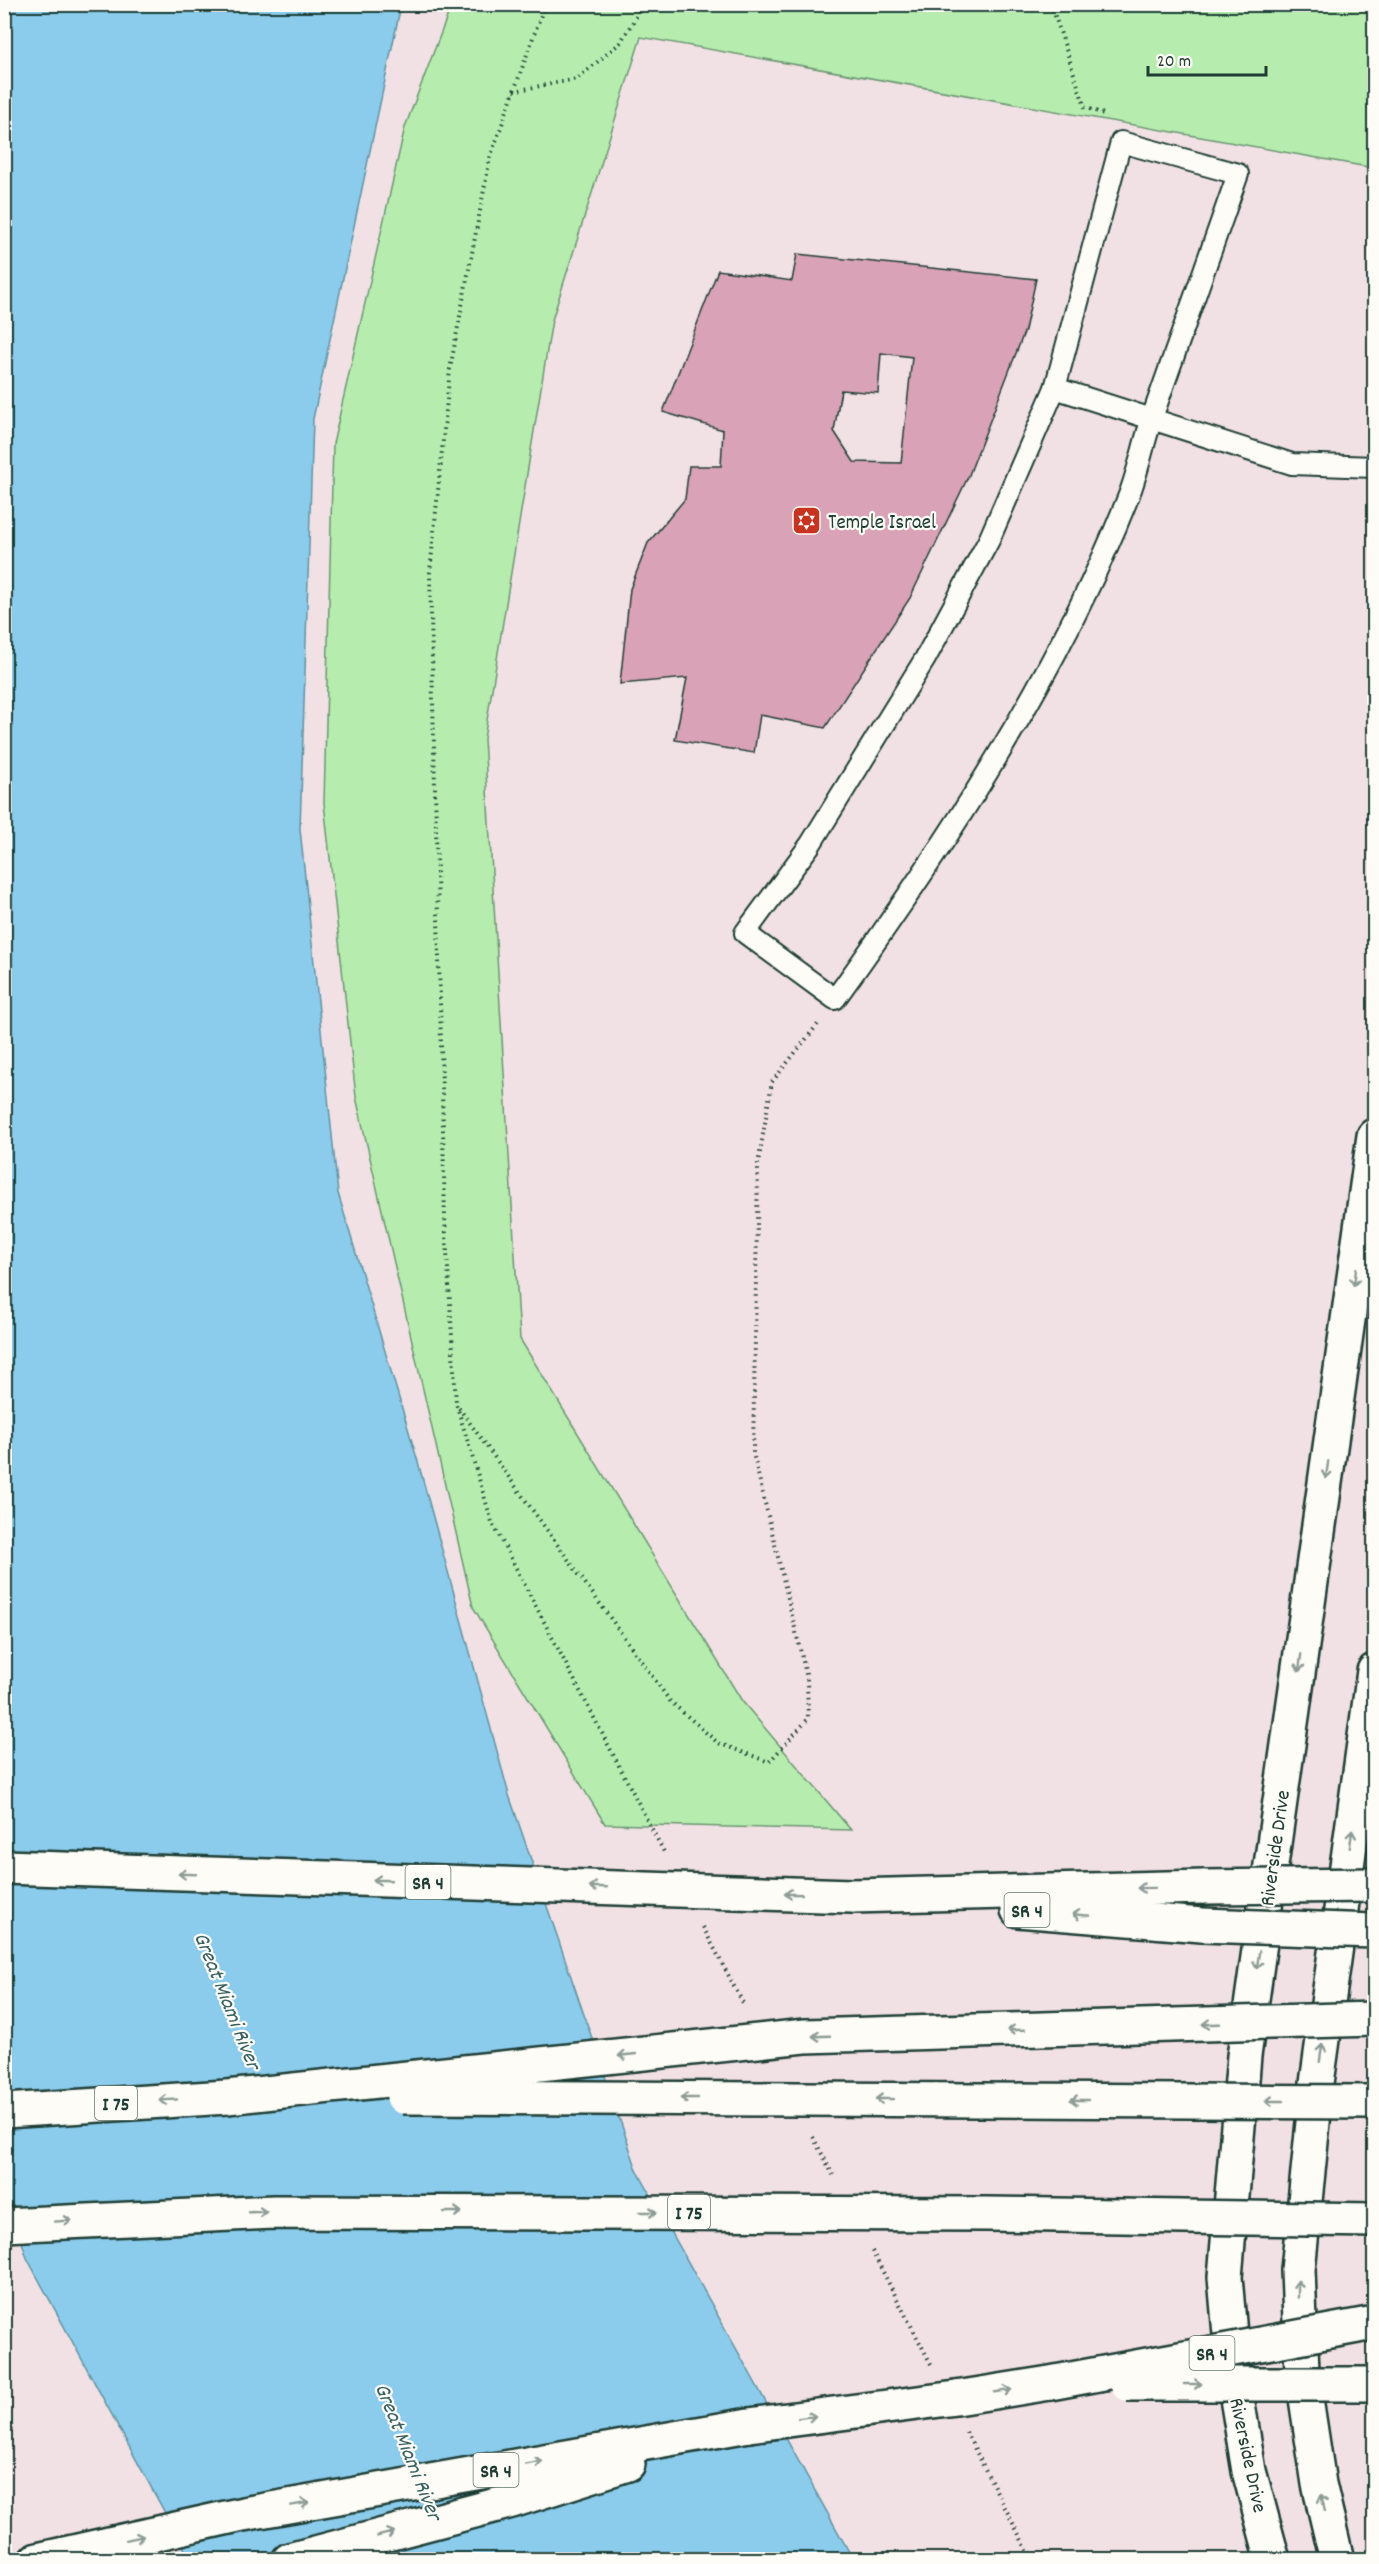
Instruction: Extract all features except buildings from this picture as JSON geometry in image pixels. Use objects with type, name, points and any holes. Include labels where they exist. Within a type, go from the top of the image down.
[{"type":"main road","name":"Riverside Drive","points":[[1273,2559],[1247,2460],[1234,2380],[1225,2277],[1244,2056],[1374,1136]]},
{"type":"main road","points":[[1337,2559],[1319,2484],[1302,2372],[1298,2270],[1317,2083],[1374,1671]]},
{"type":"main road","name":"SR 4","points":[[4,1867],[852,1896],[1202,1925],[1374,1931]]},
{"type":"main road","points":[[852,1896],[1374,1885]]},
{"type":"main road","points":[[227,2097],[805,2036],[1374,2019]]},
{"type":"main road","name":"I 75","points":[[4,2111],[227,2097],[1374,2102]]},
{"type":"main road","name":"I 75","points":[[4,2225],[274,2212],[987,2214],[1374,2220]]},
{"type":"main road","name":"SR 4","points":[[37,2559],[243,2514],[749,2425],[1050,2383],[1374,2323]]},
{"type":"main road","points":[[1050,2383],[1374,2384]]},
{"type":"main road","points":[[289,2559],[512,2501],[749,2425]]},
{"type":"lane","points":[[1121,142],[1238,174],[1152,419],[1125,504],[1085,595],[1035,687],[949,835],[907,899],[835,999],[745,933],[810,845],[925,659],[989,540],[1055,388],[1121,142]]},
{"type":"lane","points":[[1055,388],[1292,464],[1374,467]]},
{"type":"path","points":[[545,4],[490,158],[450,369],[430,572],[445,1218],[456,1403],[492,1522],[668,1860]]},
{"type":"path","points":[[514,91],[577,79],[620,43],[644,4]]},
{"type":"path","points":[[1051,4],[1084,107],[1108,116],[1121,142]]},
{"type":"path","points":[[456,1403],[670,1701],[718,1743],[769,1762],[808,1719],[807,1678],[753,1453],[758,1164],[772,1082],[835,999]]},
{"type":"path","points":[[701,1924],[746,2008]]},
{"type":"path","points":[[812,2135],[834,2177]]},
{"type":"path","points":[[867,2241],[933,2368]]},
{"type":"path","points":[[960,2421],[1032,2559]]},
{"type":"green space","points":[[452,4],[1374,5],[1374,168],[641,37],[552,320],[484,739],[520,1339],[742,1701],[851,1830],[605,1824],[473,1607],[356,1097],[324,803],[333,444],[405,127]]},
{"type":"water","name":"Great Miami River","points":[[4,5],[401,5],[313,419],[300,829],[338,1193],[418,1462],[509,1795],[637,2170],[853,2559],[190,2559],[27,2258],[4,2185]]},
{"type":"place","name":"Temple Israel","points":[[807,521]]}]
